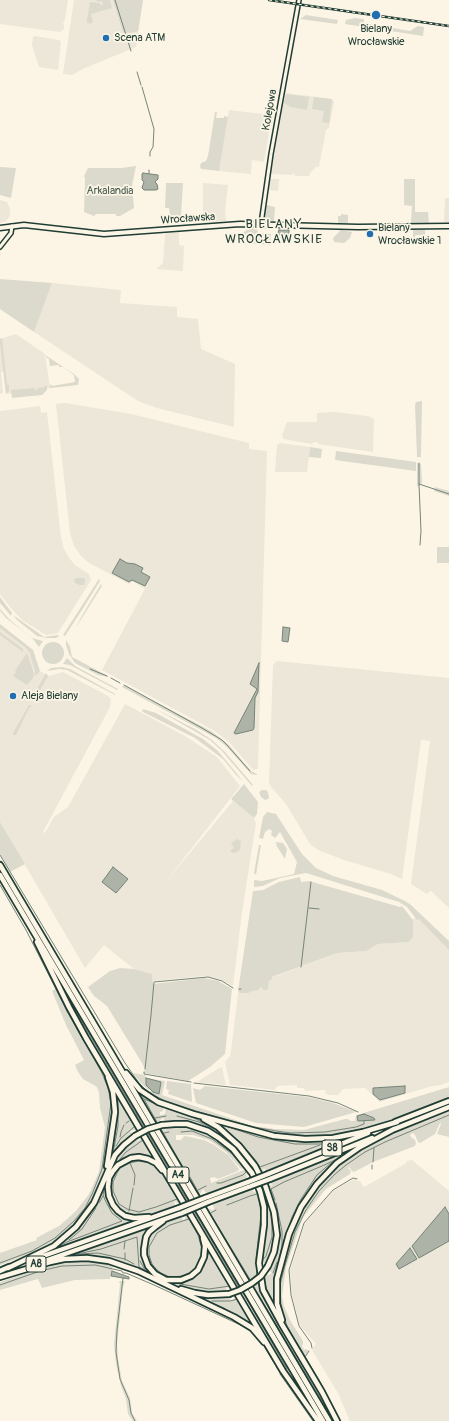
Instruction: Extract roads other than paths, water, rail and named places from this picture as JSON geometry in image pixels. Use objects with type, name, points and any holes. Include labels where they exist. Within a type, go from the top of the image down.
[{"type":"highway","name":"A4","points":[[0,865],[329,1421]]},
{"type":"highway","name":"A4","points":[[0,874],[323,1421]]},
{"type":"highway","points":[[32,929],[69,1007],[99,1060],[277,1361]]},
{"type":"highway","points":[[114,1057],[135,1085],[147,1096],[164,1104],[193,1114],[265,1134],[305,1140],[324,1139],[347,1136],[397,1122]]},
{"type":"highway","points":[[99,1060],[110,1084],[115,1108],[109,1156],[103,1183]]},
{"type":"highway","name":"S8","points":[[72,1248],[178,1208],[207,1200],[250,1184],[449,1101]]},
{"type":"highway","name":"S8","points":[[269,1176],[449,1107]]},
{"type":"highway","points":[[154,1279],[195,1293],[216,1295],[229,1294],[240,1290],[261,1276],[268,1266],[275,1247],[277,1227],[272,1204],[262,1179],[250,1159],[232,1139],[211,1122],[193,1114]]},
{"type":"highway","points":[[8,1268],[42,1252],[66,1237],[79,1224],[94,1203],[115,1155],[124,1145],[136,1136],[148,1129],[162,1125],[184,1124],[208,1131],[229,1146],[252,1173],[260,1191],[264,1207],[264,1225],[259,1260],[261,1282],[266,1297],[322,1392],[337,1421]]},
{"type":"highway","points":[[286,1331],[277,1304],[277,1279],[289,1234],[301,1207],[317,1184],[337,1163],[360,1146],[394,1129]]},
{"type":"highway","points":[[164,1214],[139,1218],[121,1214],[111,1201],[108,1191],[108,1182],[111,1174],[118,1165],[129,1159],[139,1158],[148,1159],[156,1163],[171,1181]]},
{"type":"highway","name":"S8","points":[[72,1248],[182,1213],[207,1200]]},
{"type":"highway","points":[[174,1215],[149,1232],[144,1242],[145,1260],[151,1270],[161,1278],[171,1281],[181,1280],[191,1276],[198,1270],[203,1262],[205,1251],[204,1241],[197,1225]]},
{"type":"highway","name":"A8","points":[[0,1270],[72,1248]]},
{"type":"highway","name":"A8","points":[[0,1277],[72,1248]]},
{"type":"highway","points":[[0,1277],[50,1262],[71,1258],[82,1258],[115,1262],[154,1279],[243,1322],[259,1335],[318,1421]]},
{"type":"main road","name":"Wrocławska","points":[[0,228],[12,226],[32,226],[104,234],[206,226],[261,224],[358,227],[449,226]]},
{"type":"street","name":"Kolejowa","points":[[261,224],[272,147],[299,0]]},
{"type":"street","points":[[0,247],[11,233],[12,226]]},
{"type":"waterway","points":[[115,0],[131,51]]},
{"type":"waterway","points":[[137,72],[141,85]]},
{"type":"waterway","points":[[142,87],[154,129],[153,147],[150,152],[150,156]]},
{"type":"waterway","points":[[419,463],[419,484],[449,494]]},
{"type":"waterway","points":[[419,484],[421,531],[420,545]]},
{"type":"waterway","points":[[90,669],[107,676]]},
{"type":"waterway","points":[[111,678],[120,683]]},
{"type":"waterway","points":[[124,685],[222,740],[250,771]]},
{"type":"waterway","points":[[0,855],[125,1063],[139,1083],[148,1092],[165,1101],[196,1111],[254,1127],[276,1131],[291,1133],[325,1132],[356,1127],[364,1124],[364,1121]]},
{"type":"waterway","points":[[301,967],[311,882]]},
{"type":"waterway","points":[[0,885],[26,930],[67,1011],[102,1073],[108,1088],[111,1103],[102,1169],[85,1208],[74,1221],[55,1238],[32,1251],[0,1263]]},
{"type":"waterway","points":[[309,908],[319,909]]},
{"type":"waterway","points":[[145,1069],[154,982],[208,977],[222,981],[233,988]]},
{"type":"waterway","points":[[68,998],[145,1129]]},
{"type":"waterway","points":[[144,1072],[144,1074],[191,1082]]},
{"type":"waterway","points":[[194,1083],[309,1096],[338,1103],[358,1112]]},
{"type":"waterway","points":[[140,1094],[158,1124]]},
{"type":"waterway","points":[[111,1156],[118,1126],[118,1099],[120,1100],[127,1114]]},
{"type":"waterway","points":[[144,1099],[163,1107]]},
{"type":"waterway","points":[[166,1108],[192,1117],[208,1125]]},
{"type":"waterway","points":[[340,1421],[319,1380],[287,1326],[281,1308],[280,1285],[295,1232],[306,1210],[319,1191],[346,1165],[365,1152],[385,1142],[449,1115]]},
{"type":"waterway","points":[[155,1118],[166,1116]]},
{"type":"waterway","points":[[177,1116],[199,1122],[220,1134],[238,1149],[257,1176]]},
{"type":"waterway","points":[[129,1117],[138,1131]]},
{"type":"waterway","points":[[217,1123],[258,1137],[295,1144],[322,1144],[349,1138]]},
{"type":"waterway","points":[[217,1123],[241,1143],[257,1162]]},
{"type":"waterway","points":[[120,1137],[124,1125]]},
{"type":"waterway","points":[[116,1146],[121,1138],[134,1127]]},
{"type":"waterway","points":[[160,1127],[184,1169]]},
{"type":"waterway","points":[[181,1132],[192,1131],[212,1139],[231,1153],[244,1167]]},
{"type":"waterway","points":[[147,1132],[172,1174]]},
{"type":"waterway","points":[[164,1133],[169,1132]]},
{"type":"waterway","points":[[111,1170],[126,1152],[143,1140]]},
{"type":"waterway","points":[[258,1164],[260,1167],[320,1145]]},
{"type":"waterway","points":[[136,1154],[154,1159],[148,1148]]},
{"type":"waterway","points":[[373,1162],[374,1148]]},
{"type":"waterway","points":[[333,1161],[352,1149]]},
{"type":"waterway","points":[[120,1159],[133,1154]]},
{"type":"waterway","points":[[146,1162],[138,1161],[120,1168],[113,1182],[113,1191],[119,1204],[127,1209],[139,1212],[177,1199]]},
{"type":"waterway","points":[[275,1200],[271,1189],[333,1161],[317,1175],[301,1199],[292,1217],[282,1246],[282,1231],[276,1203]]},
{"type":"waterway","points":[[149,1162],[159,1169]]},
{"type":"waterway","points":[[130,1163],[135,1175],[134,1185]]},
{"type":"waterway","points":[[217,1183],[243,1175],[246,1170]]},
{"type":"waterway","points":[[161,1172],[181,1205]]},
{"type":"waterway","points":[[190,1177],[201,1197]]},
{"type":"waterway","points":[[312,1348],[311,1343],[299,1326],[291,1295],[289,1270],[304,1223],[333,1190],[353,1178],[357,1179]]},
{"type":"waterway","points":[[59,1246],[122,1221],[112,1213],[103,1195],[106,1181]]},
{"type":"waterway","points":[[178,1185],[189,1203]]},
{"type":"waterway","points":[[198,1190],[206,1186]]},
{"type":"waterway","points":[[129,1211],[133,1188]]},
{"type":"waterway","points":[[263,1247],[267,1215],[264,1189],[265,1191]]},
{"type":"waterway","points":[[227,1205],[257,1194],[259,1196]]},
{"type":"waterway","points":[[99,1203],[103,1196]]},
{"type":"waterway","points":[[257,1277],[256,1259],[261,1214],[259,1198]]},
{"type":"waterway","points":[[261,1262],[266,1256],[272,1237],[272,1219],[268,1200]]},
{"type":"waterway","points":[[205,1205],[251,1281]]},
{"type":"waterway","points":[[69,1240],[82,1229],[96,1208]]},
{"type":"waterway","points":[[211,1213],[216,1210]]},
{"type":"waterway","points":[[194,1211],[240,1289]]},
{"type":"waterway","points":[[186,1213],[189,1219],[170,1225],[157,1233],[149,1247],[149,1255],[152,1264],[156,1269],[170,1277],[184,1276],[193,1271],[198,1265]]},
{"type":"waterway","points":[[189,1219],[198,1235],[202,1249]]},
{"type":"waterway","points":[[134,1264],[125,1259],[98,1253],[77,1254],[101,1249],[137,1237],[139,1267],[151,1273]]},
{"type":"waterway","points":[[124,1249],[125,1241]]},
{"type":"waterway","points":[[275,1302],[275,1279],[282,1246]]},
{"type":"waterway","points":[[201,1257],[202,1252]]},
{"type":"waterway","points":[[167,1282],[181,1284],[194,1278],[204,1266],[209,1252],[226,1279]]},
{"type":"waterway","points":[[125,1253],[125,1260]]},
{"type":"waterway","points":[[140,1261],[145,1270]]},
{"type":"waterway","points":[[273,1273],[277,1262]]},
{"type":"waterway","points":[[0,1285],[40,1271],[62,1266],[95,1265],[122,1271],[123,1273],[154,1285],[247,1328],[262,1343],[280,1373]]},
{"type":"waterway","points":[[123,1278],[116,1352],[120,1379],[129,1400],[131,1413],[135,1421]]},
{"type":"waterway","points":[[258,1280],[260,1289]]},
{"type":"waterway","points":[[264,1280],[267,1291],[276,1309],[276,1307]]},
{"type":"waterway","points":[[180,1284],[209,1289],[230,1286]]},
{"type":"waterway","points":[[252,1284],[334,1421]]},
{"type":"waterway","points":[[242,1291],[287,1369]]},
{"type":"waterway","points":[[194,1295],[224,1308],[251,1325],[252,1324]]},
{"type":"waterway","points":[[212,1301],[230,1301],[238,1299]]},
{"type":"waterway","points":[[305,1357],[309,1351]]},
{"type":"waterway","points":[[280,1374],[313,1421]]},
{"type":"railway","points":[[269,0],[449,26]]},
{"type":"place","name":"Bielany Wrocławskie","points":[[376,15]]},
{"type":"place","name":"Scena ATM","points":[[106,38]]},
{"type":"place","name":"Bielany Wrocławskie 1","points":[[370,234]]},
{"type":"place","name":"Aleja Bielany","points":[[13,696]]},
{"type":"district","name":"BIELANY WROCŁAWSKIE","points":[[274,232]]},
{"type":"park label","name":"Arkalandia","points":[[110,191]]}]
